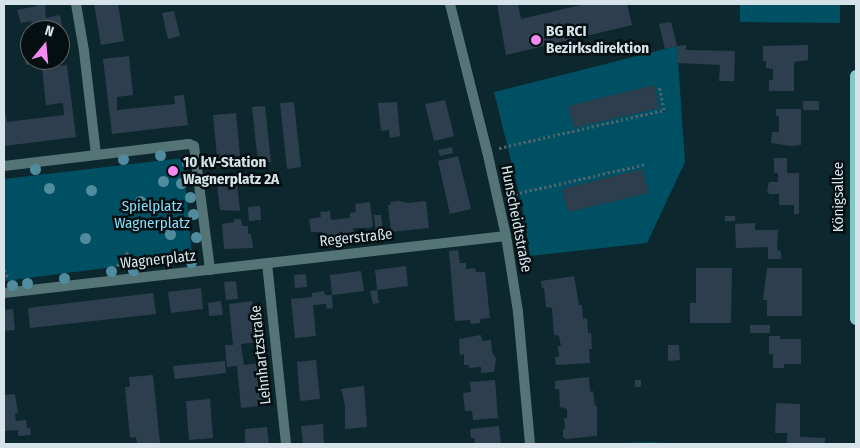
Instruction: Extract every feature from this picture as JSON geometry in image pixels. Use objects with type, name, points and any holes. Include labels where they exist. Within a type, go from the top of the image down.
[{"type":"main road","name":"Königsallee","points":[[856,76],[856,319]]},
{"type":"street","points":[[76,4],[84,51],[96,154]]},
{"type":"street","name":"Hunscheidtstraße","points":[[450,4],[506,236],[518,312],[530,444]]},
{"type":"street","name":"Wagnerplatz","points":[[4,166],[189,144],[194,146],[210,270],[4,293]]},
{"type":"street","name":"Regerstraße","points":[[210,270],[506,236]]},
{"type":"street","name":"Lehnhartzstraße","points":[[267,263],[286,444]]},
{"type":"path","points":[[487,151],[664,110],[658,86]]},
{"type":"path","points":[[498,198],[647,164]]},
{"type":"path","points":[[116,266],[129,250]]},
{"type":"path","points":[[4,270],[9,278]]},
{"type":"green space","points":[[740,4],[840,4],[840,23],[740,22]]},
{"type":"green space","points":[[677,46],[685,162],[647,243],[530,256],[522,205],[494,92]]},
{"type":"green space","name":"Spielplatz Wagnerplatz","points":[[183,158],[192,257],[4,281],[4,179]]},
{"type":"green space","points":[[651,442],[683,444],[589,444]]},
{"type":"building","points":[[37,4],[49,4],[45,6],[46,18],[60,15],[61,20],[20,20],[17,10],[37,6]]},
{"type":"building","points":[[94,4],[118,4],[124,41],[101,45]]},
{"type":"building","name":"BG RCI Bezirksdirektion","points":[[497,4],[518,4],[521,19],[585,4],[627,4],[632,25],[506,55]]},
{"type":"building","points":[[174,11],[180,36],[168,39],[162,13]]},
{"type":"building","points":[[671,22],[677,46],[665,49],[659,24]]},
{"type":"building","points":[[686,45],[686,50],[735,51],[734,81],[719,81],[720,65],[677,63],[677,46]]},
{"type":"building","points":[[808,45],[808,60],[794,62],[794,91],[769,91],[769,80],[773,80],[773,69],[766,68],[766,61],[763,61],[763,46]]},
{"type":"building","points":[[129,56],[133,95],[117,97],[117,110],[175,104],[174,96],[184,95],[188,125],[112,134],[103,59]]},
{"type":"building","points":[[42,70],[68,70],[76,137],[4,146],[4,114],[6,114],[7,122],[64,115],[63,103],[46,105]]},
{"type":"building","points":[[654,85],[659,108],[574,128],[568,106]]},
{"type":"building","points":[[445,100],[454,136],[434,141],[425,104]]},
{"type":"building","points":[[803,101],[819,101],[819,110],[803,110]]},
{"type":"building","points":[[294,102],[301,167],[287,169],[280,103]]},
{"type":"building","points":[[397,102],[400,136],[390,138],[389,130],[381,131],[378,103]]},
{"type":"building","points":[[265,106],[271,162],[258,163],[252,107]]},
{"type":"building","points":[[776,109],[801,109],[801,145],[790,146],[771,143],[772,132],[779,132],[779,116],[776,116]]},
{"type":"building","points":[[236,113],[241,166],[218,168],[213,115]]},
{"type":"building","points":[[452,147],[453,153],[440,156],[438,150]]},
{"type":"building","points":[[458,156],[471,209],[450,214],[438,161]]},
{"type":"building","points":[[774,158],[787,158],[787,173],[799,173],[799,214],[794,214],[794,205],[779,205],[779,194],[769,194],[767,190],[769,182],[778,182],[778,173],[774,173]]},
{"type":"building","name":"10 kV-Station Wagnerplatz 2A","points":[[176,167],[177,174],[170,174],[169,168]]},
{"type":"building","points":[[643,169],[649,193],[568,212],[562,189]]},
{"type":"building","points":[[237,182],[240,211],[220,210],[217,184]]},
{"type":"building","points":[[426,201],[429,228],[391,232],[388,205],[391,205],[390,202],[408,203]]},
{"type":"building","points":[[370,202],[373,226],[370,228],[353,228],[354,234],[350,234],[350,237],[323,239],[322,232],[311,232],[309,219],[321,217],[320,212],[330,211],[331,220],[350,218],[350,213],[356,212],[355,204]]},
{"type":"building","points":[[260,206],[261,220],[249,221],[248,207]]},
{"type":"building","points":[[374,215],[381,215],[383,232],[376,233]]},
{"type":"building","points":[[725,216],[735,216],[735,221],[725,221]]},
{"type":"building","points":[[234,219],[241,219],[242,226],[248,226],[248,234],[251,234],[253,248],[224,249],[222,224],[234,222]]},
{"type":"building","points":[[755,223],[755,230],[778,230],[777,249],[781,252],[781,259],[768,259],[768,247],[736,248],[735,224]]},
{"type":"building","points":[[458,250],[460,263],[466,263],[466,269],[475,268],[476,272],[485,272],[490,318],[480,319],[480,323],[471,324],[470,320],[455,321],[449,251]]},
{"type":"building","points":[[406,266],[408,286],[377,290],[375,270]]},
{"type":"building","points":[[696,268],[732,268],[731,323],[690,323],[690,303],[696,303]]},
{"type":"building","points":[[767,268],[802,268],[802,316],[767,316],[767,300],[763,300]]},
{"type":"building","points":[[361,271],[364,291],[332,295],[330,275]]},
{"type":"building","points":[[306,274],[307,287],[295,288],[294,275]]},
{"type":"building","points":[[574,276],[579,305],[582,305],[583,319],[587,318],[588,333],[591,333],[592,349],[589,349],[590,363],[556,365],[555,357],[559,357],[558,346],[561,346],[559,336],[554,335],[552,308],[546,307],[544,288],[542,288],[541,281]]},
{"type":"building","points":[[236,281],[238,299],[226,300],[224,282]]},
{"type":"building","points":[[201,288],[203,309],[171,313],[168,292]]},
{"type":"building","points":[[377,290],[379,303],[373,304],[370,291]]},
{"type":"building","points":[[324,291],[325,295],[332,295],[333,308],[327,309],[326,304],[313,305],[316,336],[295,338],[291,299],[312,297],[312,293]]},
{"type":"building","points":[[153,293],[156,314],[30,328],[28,308]]},
{"type":"building","points":[[221,301],[223,315],[209,316],[208,303]]},
{"type":"building","points":[[252,301],[257,342],[241,344],[244,365],[261,363],[266,405],[241,408],[237,366],[227,367],[225,345],[233,345],[229,304]]},
{"type":"building","points":[[13,309],[15,330],[4,331],[4,310]]},
{"type":"building","points":[[750,325],[770,325],[770,333],[750,333]]},
{"type":"building","points":[[481,335],[482,341],[491,340],[492,352],[496,358],[494,372],[481,373],[481,367],[469,368],[469,365],[464,365],[464,354],[460,355],[459,339]]},
{"type":"building","points":[[769,336],[780,336],[780,339],[801,339],[801,364],[784,364],[784,368],[773,368],[773,354],[769,354]]},
{"type":"building","points":[[668,345],[679,345],[680,360],[668,361]]},
{"type":"building","points":[[316,360],[320,399],[300,401],[297,362]]},
{"type":"building","points":[[225,361],[226,373],[175,379],[173,366]]},
{"type":"building","points":[[153,375],[160,444],[137,444],[136,437],[130,438],[125,387],[130,387],[129,377]]},
{"type":"building","points":[[589,377],[590,392],[593,391],[595,406],[597,406],[597,436],[566,439],[563,437],[563,429],[565,429],[564,418],[567,418],[567,409],[560,407],[559,389],[555,389],[555,381]]},
{"type":"building","points":[[495,380],[498,418],[473,420],[472,411],[465,411],[463,393],[471,392],[470,382]]},
{"type":"building","points":[[635,380],[641,380],[641,387],[635,387]]},
{"type":"building","points":[[364,386],[367,427],[345,429],[345,405],[341,389]]},
{"type":"building","points":[[15,394],[18,413],[15,414],[16,421],[26,420],[27,428],[30,428],[31,435],[18,436],[18,430],[4,431],[4,395]]},
{"type":"building","points":[[210,399],[213,438],[189,440],[186,401]]},
{"type":"building","points":[[776,403],[800,404],[800,437],[825,438],[825,444],[787,444],[787,433],[775,433]]},
{"type":"building","points":[[323,424],[324,444],[303,444],[301,426]]},
{"type":"building","points":[[499,426],[501,444],[475,444],[474,438],[471,438],[470,429]]},
{"type":"building","points":[[267,427],[269,444],[245,444],[245,429]]},
{"type":"place","name":"BG RCI Bezirksdirektion","points":[[536,40]]},
{"type":"place","name":"10 kV-Station Wagnerplatz 2A","points":[[173,171]]}]
